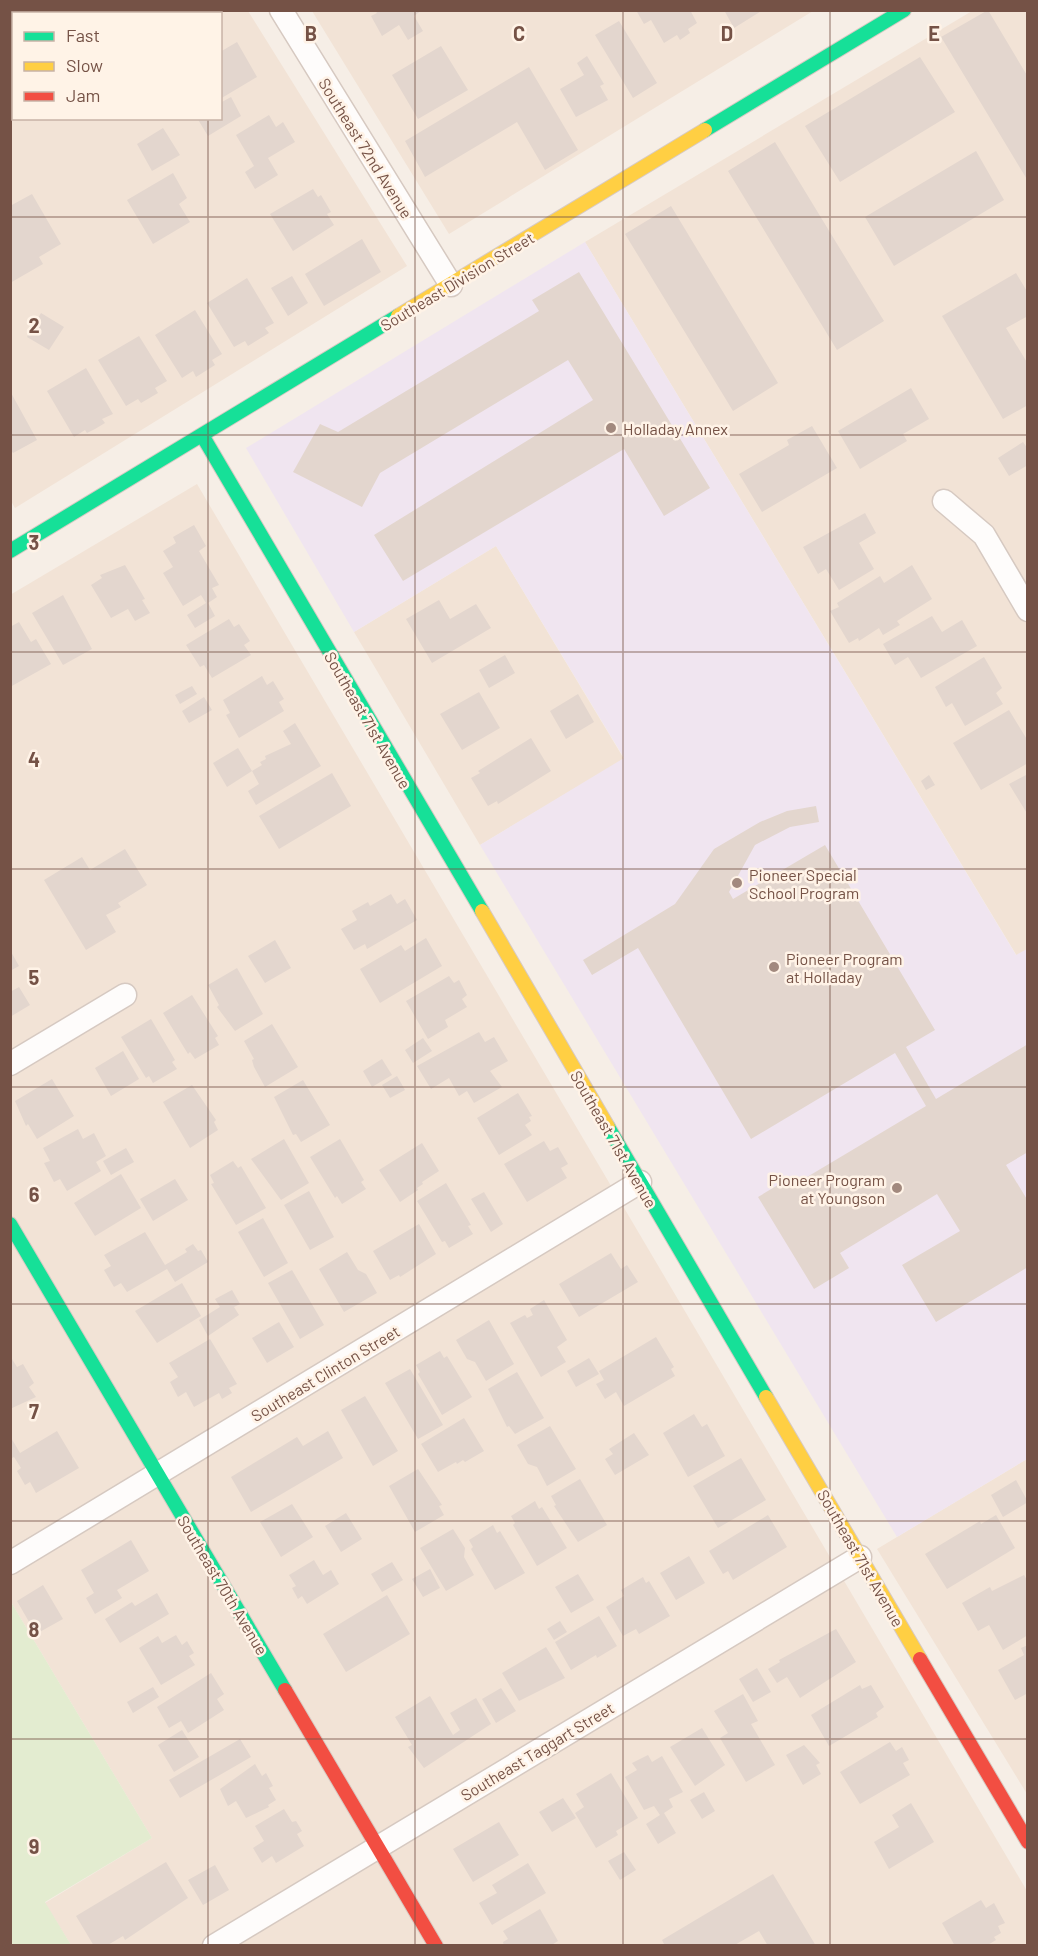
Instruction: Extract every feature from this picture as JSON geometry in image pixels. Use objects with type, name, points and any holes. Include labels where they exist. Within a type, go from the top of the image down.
[{"type":"street","name":"Southeast 72nd Avenue","points":[[281,10],[451,285]]},
{"type":"street","name":"Southeast Division Street","points":[[10,551],[904,10]]},
{"type":"street","name":"Southeast 71st Avenue","points":[[202,435],[1028,1842]]},
{"type":"street","points":[[944,501],[984,535],[1028,610]]},
{"type":"street","points":[[10,1064],[125,995]]},
{"type":"street","name":"Southeast Clinton Street","points":[[10,1563],[640,1182]]},
{"type":"street","name":"Southeast 70th Avenue","points":[[10,1224],[436,1946]]},
{"type":"street","name":"Southeast Taggart Street","points":[[214,1946],[860,1557]]},
{"type":"shaded area","points":[[11,11],[248,11],[407,266],[15,508],[11,501]]},
{"type":"shaded area","points":[[312,11],[813,11],[449,234]]},
{"type":"shaded area","points":[[972,11],[1027,11],[1027,949],[1017,956],[585,242]]},
{"type":"shaded area","name":"Pioneer Special School Program","points":[[585,242],[1016,955],[1027,949],[1027,1459],[897,1537],[480,845],[624,758],[496,546],[354,632],[246,448]]},
{"type":"shaded area","points":[[197,484],[1027,1891],[1027,1945],[71,1945],[45,1903],[152,1838],[11,1602],[10,595]]},
{"type":"shaded area","points":[[496,546],[624,759],[480,845],[354,632]]},
{"type":"shaded area","points":[[1027,1459],[1027,1794],[877,1549]]},
{"type":"green space","points":[[11,1602],[152,1838],[45,1902],[71,1945],[11,1945]]},
{"type":"building","points":[[143,10],[209,10],[210,12],[144,12]]},
{"type":"building","points":[[375,10],[422,10],[414,16],[423,31],[408,40],[399,25],[382,36],[371,16],[377,13]]},
{"type":"building","points":[[636,10],[690,10],[697,23],[688,29],[690,33],[680,40],[677,35],[664,43],[651,20],[644,24]]},
{"type":"building","points":[[724,10],[763,10],[734,28]]},
{"type":"building","points":[[988,10],[1028,77],[1028,181],[941,37]]},
{"type":"building","points":[[619,21],[657,83],[633,98],[595,35]]},
{"type":"building","points":[[237,42],[257,77],[222,98],[222,51]]},
{"type":"building","points":[[441,46],[468,90],[418,119],[392,75]]},
{"type":"building","points":[[587,56],[604,84],[600,86],[608,100],[576,117],[560,89],[584,75],[577,63]]},
{"type":"building","points":[[920,57],[955,112],[840,182],[805,126]]},
{"type":"building","points":[[529,67],[578,150],[545,170],[517,122],[425,177],[405,141]]},
{"type":"building","points":[[231,97],[241,116],[208,136],[198,120],[222,120],[222,102]]},
{"type":"building","points":[[269,115],[276,127],[283,122],[295,142],[268,158],[278,175],[255,189],[245,172],[254,166],[236,135]]},
{"type":"building","points":[[163,128],[180,155],[152,171],[137,144]]},
{"type":"building","points":[[775,142],[884,321],[837,350],[728,171]]},
{"type":"building","points":[[976,151],[1004,200],[894,266],[865,217]]},
{"type":"building","points":[[173,173],[187,198],[179,204],[190,222],[153,244],[127,200]]},
{"type":"building","points":[[313,189],[318,197],[321,195],[331,212],[327,214],[334,225],[293,251],[270,214]]},
{"type":"building","points":[[32,194],[61,244],[39,257],[43,264],[10,283],[10,206]]},
{"type":"building","points":[[671,206],[778,383],[733,411],[625,234]]},
{"type":"building","points":[[362,239],[381,272],[324,306],[305,274]]},
{"type":"building","name":"Holladay Annex","points":[[579,272],[710,488],[664,516],[624,449],[403,581],[374,535],[593,400],[568,360],[380,473],[362,507],[293,472],[320,424],[338,432],[539,311],[532,300]]},
{"type":"building","points":[[1016,273],[1028,293],[1028,316],[1006,328],[1028,364],[1028,405],[1003,419],[942,316]]},
{"type":"building","points":[[292,276],[308,303],[288,316],[271,288]]},
{"type":"building","points":[[247,278],[274,323],[265,328],[269,333],[248,346],[245,341],[234,347],[207,303]]},
{"type":"building","points":[[195,310],[222,354],[212,360],[215,365],[196,377],[193,371],[182,378],[155,335]]},
{"type":"building","points":[[41,313],[64,327],[49,350],[27,337]]},
{"type":"building","points":[[139,336],[167,381],[155,388],[158,393],[141,403],[138,399],[126,406],[98,360]]},
{"type":"building","points":[[86,368],[113,414],[102,419],[105,423],[95,429],[87,433],[85,430],[74,437],[47,391]]},
{"type":"building","points":[[911,388],[929,419],[903,434],[907,441],[860,469],[838,431]]},
{"type":"building","points":[[10,391],[37,440],[13,453],[10,449]]},
{"type":"building","points":[[812,426],[837,468],[762,512],[739,474],[789,445],[787,440]]},
{"type":"building","points":[[1023,442],[1028,449],[1028,465],[1009,476],[998,458]]},
{"type":"building","points":[[865,513],[876,533],[859,543],[874,569],[839,590],[826,569],[818,574],[803,547]]},
{"type":"building","points":[[194,525],[206,546],[199,551],[219,585],[212,588],[217,597],[208,603],[215,616],[195,628],[187,615],[206,603],[201,595],[183,606],[163,573],[173,567],[163,551],[176,543],[173,537]]},
{"type":"building","points":[[125,565],[145,599],[142,600],[150,613],[135,621],[128,609],[111,618],[91,585],[102,578],[100,575]]},
{"type":"building","points":[[912,565],[932,599],[897,621],[900,625],[883,635],[879,628],[859,641],[858,638],[849,643],[830,611],[839,607],[837,603],[880,576],[884,583]]},
{"type":"building","points":[[63,595],[92,649],[63,665],[32,613]]},
{"type":"building","points":[[439,600],[450,619],[476,604],[491,628],[432,663],[406,619]]},
{"type":"building","points":[[932,616],[942,632],[962,620],[977,646],[921,678],[908,657],[895,665],[883,644]]},
{"type":"building","points":[[229,619],[234,627],[239,624],[250,641],[244,645],[251,655],[212,678],[204,665],[200,667],[186,645]]},
{"type":"building","points":[[19,622],[31,642],[36,639],[51,664],[10,687],[10,627]]},
{"type":"building","points":[[505,655],[515,673],[489,688],[479,670]]},
{"type":"building","points":[[984,657],[1002,688],[996,693],[1003,704],[965,726],[952,703],[946,707],[935,687]]},
{"type":"building","points":[[262,676],[267,685],[273,681],[284,699],[279,702],[284,711],[239,738],[226,715],[230,713],[223,700]]},
{"type":"building","points":[[192,686],[197,694],[180,704],[175,695]]},
{"type":"building","points":[[479,692],[500,728],[462,750],[440,714]]},
{"type":"building","points":[[578,694],[594,722],[566,739],[550,711]]},
{"type":"building","points":[[204,697],[212,710],[189,723],[182,711]]},
{"type":"building","points":[[1009,710],[1028,741],[1028,763],[981,790],[953,743]]},
{"type":"building","points":[[295,723],[321,766],[256,805],[248,791],[259,784],[252,771],[262,765],[260,762],[266,759],[265,756],[291,744],[283,731]]},
{"type":"building","points":[[531,738],[551,771],[498,804],[497,801],[488,806],[471,778],[480,773],[478,771]]},
{"type":"building","points":[[238,748],[252,771],[227,787],[213,763]]},
{"type":"building","points":[[332,773],[351,806],[279,849],[259,816]]},
{"type":"building","points":[[1028,774],[1028,815],[1009,784]]},
{"type":"building","points":[[929,775],[935,785],[926,790],[921,781]]},
{"type":"building","points":[[816,806],[819,822],[790,827],[755,845],[729,892],[733,899],[825,845],[935,1030],[906,1047],[936,1099],[1028,1044],[1028,1152],[1006,1165],[1028,1201],[1028,1267],[936,1322],[902,1265],[960,1231],[937,1194],[840,1253],[849,1268],[814,1289],[758,1197],[793,1176],[797,1183],[926,1106],[895,1053],[751,1139],[638,948],[592,975],[583,960],[675,904],[714,849],[760,822],[787,811]]},
{"type":"building","points":[[125,849],[147,885],[118,903],[121,907],[106,915],[116,932],[86,950],[44,880],[82,857],[90,870]]},
{"type":"building","points":[[391,894],[397,904],[405,899],[417,920],[367,949],[365,944],[354,950],[341,929],[357,920],[352,911],[368,902],[370,906]]},
{"type":"building","points":[[426,938],[442,966],[380,1003],[360,969],[401,945],[405,951]]},
{"type":"building","points":[[275,940],[291,968],[265,983],[248,956]]},
{"type":"building","points":[[10,950],[19,966],[10,971]]},
{"type":"building","points":[[237,968],[263,1014],[235,1031],[217,1007],[219,1005],[208,985]]},
{"type":"building","points":[[449,976],[454,983],[459,980],[467,995],[462,999],[467,1007],[445,1020],[448,1027],[428,1039],[406,1001]]},
{"type":"building","points":[[19,987],[30,1005],[10,1017],[10,992]]},
{"type":"building","points":[[192,995],[218,1036],[215,1038],[219,1045],[195,1059],[190,1052],[188,1054],[163,1013]]},
{"type":"building","points":[[151,1019],[175,1060],[172,1062],[177,1069],[153,1083],[149,1076],[146,1078],[121,1037]]},
{"type":"building","points":[[272,1024],[298,1067],[265,1087],[244,1041]]},
{"type":"building","points":[[479,1032],[485,1042],[494,1037],[508,1061],[490,1071],[502,1087],[474,1103],[467,1091],[459,1096],[449,1078],[431,1089],[417,1066]]},
{"type":"building","points":[[423,1038],[432,1051],[413,1063],[405,1050]]},
{"type":"building","points":[[123,1051],[139,1079],[111,1096],[95,1068]]},
{"type":"building","points":[[382,1059],[392,1075],[372,1087],[363,1071]]},
{"type":"building","points":[[397,1076],[405,1090],[390,1098],[382,1085]]},
{"type":"building","points":[[52,1079],[74,1116],[37,1139],[28,1124],[26,1126],[15,1101]]},
{"type":"building","points":[[303,1080],[330,1125],[301,1142],[296,1134],[293,1135],[274,1097]]},
{"type":"building","points":[[192,1085],[216,1120],[214,1122],[218,1130],[190,1148],[163,1102]]},
{"type":"building","points":[[518,1093],[532,1116],[529,1117],[531,1121],[525,1125],[532,1135],[499,1155],[477,1118]]},
{"type":"building","points":[[78,1129],[83,1139],[94,1133],[106,1156],[96,1162],[101,1171],[67,1191],[60,1179],[54,1182],[44,1163],[50,1161],[43,1148]]},
{"type":"building","points":[[284,1139],[309,1183],[281,1200],[251,1159]]},
{"type":"building","points":[[340,1139],[364,1180],[361,1182],[366,1189],[342,1204],[337,1196],[335,1198],[310,1157]]},
{"type":"building","points":[[544,1141],[550,1151],[558,1147],[568,1164],[561,1168],[567,1178],[527,1202],[504,1164]]},
{"type":"building","points":[[422,1143],[439,1171],[422,1182],[418,1190],[400,1202],[379,1170]]},
{"type":"building","points":[[126,1148],[134,1162],[111,1175],[103,1161]]},
{"type":"building","points":[[233,1161],[238,1168],[241,1166],[266,1208],[236,1225],[211,1184],[214,1183],[210,1175]]},
{"type":"building","points":[[121,1174],[141,1208],[95,1236],[74,1203]]},
{"type":"building","points":[[175,1179],[188,1200],[153,1221],[140,1199]]},
{"type":"building","points":[[446,1183],[471,1225],[468,1226],[473,1234],[449,1248],[445,1241],[442,1242],[417,1201]]},
{"type":"building","points":[[309,1191],[334,1237],[310,1250],[284,1205]]},
{"type":"building","points":[[484,1192],[503,1224],[491,1232],[471,1199]]},
{"type":"building","points":[[263,1218],[288,1263],[264,1277],[238,1232]]},
{"type":"building","points":[[419,1224],[436,1254],[400,1277],[399,1275],[390,1280],[373,1251]]},
{"type":"building","points":[[145,1232],[165,1265],[187,1252],[185,1249],[193,1244],[198,1251],[201,1250],[208,1262],[175,1282],[167,1269],[127,1292],[121,1283],[114,1287],[104,1270],[111,1266],[104,1255]]},
{"type":"building","points":[[347,1252],[358,1270],[366,1274],[377,1293],[344,1312],[319,1269]]},
{"type":"building","points":[[611,1253],[621,1269],[627,1265],[638,1282],[579,1317],[559,1284]]},
{"type":"building","points":[[292,1270],[324,1325],[300,1339],[268,1283]]},
{"type":"building","points":[[182,1283],[201,1316],[157,1343],[135,1311]]},
{"type":"building","points":[[232,1290],[240,1304],[234,1307],[239,1315],[208,1336],[199,1320],[220,1307],[215,1299]]},
{"type":"building","points":[[544,1300],[567,1340],[557,1347],[566,1362],[541,1377],[510,1323],[525,1315],[527,1318],[533,1315],[530,1309]]},
{"type":"building","points":[[489,1320],[514,1364],[486,1381],[475,1362],[467,1359],[456,1340]]},
{"type":"building","points":[[279,1322],[294,1347],[267,1363],[252,1338]]},
{"type":"building","points":[[656,1337],[674,1367],[671,1369],[675,1376],[624,1406],[616,1392],[605,1399],[596,1384],[604,1380],[599,1371]]},
{"type":"building","points":[[210,1339],[237,1384],[229,1388],[232,1393],[222,1399],[219,1393],[194,1407],[186,1392],[178,1397],[170,1382],[178,1377],[169,1363]]},
{"type":"building","points":[[440,1351],[444,1358],[447,1356],[472,1397],[442,1415],[418,1374],[420,1372],[416,1365]]},
{"type":"building","points":[[589,1358],[599,1374],[576,1387],[567,1371]]},
{"type":"building","points":[[12,1359],[17,1367],[23,1364],[34,1383],[29,1387],[36,1397],[10,1409]]},
{"type":"building","points":[[410,1369],[443,1425],[418,1439],[385,1383]]},
{"type":"building","points":[[517,1372],[544,1418],[515,1434],[509,1426],[507,1427],[488,1389]]},
{"type":"building","points":[[365,1396],[398,1451],[373,1466],[341,1410]]},
{"type":"building","points":[[694,1414],[702,1427],[707,1424],[725,1456],[688,1477],[663,1433]]},
{"type":"building","points":[[464,1418],[484,1451],[465,1462],[463,1460],[457,1464],[456,1462],[438,1472],[421,1444]]},
{"type":"building","points":[[550,1426],[576,1469],[547,1486],[537,1467],[528,1464],[517,1445]]},
{"type":"building","points":[[57,1431],[79,1468],[36,1493],[30,1482],[25,1485],[17,1471],[21,1468],[14,1457],[10,1459],[10,1436],[20,1453]]},
{"type":"building","points":[[328,1431],[343,1458],[251,1512],[231,1477],[297,1437],[303,1446]]},
{"type":"building","points":[[634,1433],[649,1455],[615,1475],[605,1459],[613,1454],[609,1449]]},
{"type":"building","points":[[741,1458],[766,1500],[718,1528],[693,1486]]},
{"type":"building","points":[[418,1469],[442,1505],[439,1506],[444,1515],[415,1532],[389,1486]]},
{"type":"building","points":[[580,1479],[607,1525],[578,1542],[554,1506],[556,1505],[551,1496]]},
{"type":"building","points":[[1016,1480],[1028,1502],[1003,1517],[991,1495]]},
{"type":"building","points":[[535,1501],[539,1509],[542,1507],[567,1548],[537,1566],[513,1525],[515,1523],[511,1516]]},
{"type":"building","points":[[292,1504],[313,1537],[281,1557],[260,1522]]},
{"type":"building","points":[[346,1513],[362,1539],[341,1552],[325,1526]]},
{"type":"building","points":[[768,1515],[787,1547],[733,1580],[728,1571],[723,1574],[709,1551]]},
{"type":"building","points":[[996,1515],[1015,1548],[947,1589],[925,1554],[980,1521],[981,1524]]},
{"type":"building","points":[[493,1525],[497,1533],[500,1531],[525,1573],[495,1590],[471,1549],[473,1547],[469,1540]]},
{"type":"building","points":[[453,1529],[465,1548],[464,1557],[474,1575],[446,1591],[420,1548]]},
{"type":"building","points":[[131,1540],[149,1571],[117,1590],[122,1598],[95,1614],[86,1598],[94,1593],[81,1570]]},
{"type":"building","points":[[689,1556],[705,1583],[676,1600],[660,1573]]},
{"type":"building","points":[[314,1560],[323,1575],[331,1570],[339,1584],[307,1604],[302,1596],[298,1599],[292,1588],[296,1586],[289,1575]]},
{"type":"building","points":[[392,1562],[403,1580],[382,1592],[371,1574]]},
{"type":"building","points":[[430,1569],[440,1588],[423,1597],[412,1579]]},
{"type":"building","points":[[578,1574],[594,1600],[571,1613],[555,1587]]},
{"type":"building","points":[[1024,1575],[1028,1582],[1028,1635],[1003,1650],[989,1625],[978,1631],[962,1603],[990,1587],[992,1591]]},
{"type":"building","points":[[643,1577],[646,1583],[649,1581],[670,1616],[639,1634],[636,1629],[623,1636],[606,1607],[624,1596],[621,1590]]},
{"type":"building","points":[[43,1585],[63,1619],[36,1634],[17,1601]]},
{"type":"building","points":[[157,1593],[169,1614],[120,1643],[105,1619],[132,1602],[135,1606]]},
{"type":"building","points":[[387,1595],[410,1634],[346,1672],[323,1634]]},
{"type":"building","points":[[599,1616],[617,1646],[571,1670],[555,1642]]},
{"type":"building","points":[[560,1621],[567,1632],[554,1640],[547,1629]]},
{"type":"building","points":[[836,1629],[856,1662],[800,1698],[787,1677],[777,1683],[768,1669],[780,1662],[779,1660]]},
{"type":"building","points":[[176,1635],[182,1645],[187,1641],[194,1653],[189,1656],[195,1665],[161,1685],[139,1648],[158,1636],[162,1643]]},
{"type":"building","points":[[1028,1645],[1028,1693],[1015,1700],[998,1670],[1024,1655],[1021,1648]]},
{"type":"building","points":[[546,1647],[565,1678],[519,1701],[502,1673]]},
{"type":"building","points":[[757,1668],[771,1692],[753,1702],[739,1679]]},
{"type":"building","points":[[211,1673],[224,1694],[217,1699],[224,1710],[188,1733],[181,1721],[169,1728],[157,1707]]},
{"type":"building","points":[[860,1685],[862,1689],[871,1685],[884,1707],[876,1713],[878,1717],[829,1746],[811,1715]]},
{"type":"building","points":[[153,1687],[159,1697],[133,1713],[127,1702]]},
{"type":"building","points":[[501,1688],[516,1711],[496,1723],[482,1699]]},
{"type":"building","points":[[743,1694],[758,1721],[751,1724],[775,1765],[746,1782],[720,1738],[728,1733],[714,1711]]},
{"type":"building","points":[[430,1696],[453,1735],[460,1730],[450,1713],[476,1698],[491,1724],[424,1768],[408,1747],[412,1745],[395,1717]]},
{"type":"building","points":[[702,1728],[725,1765],[695,1786],[670,1747]]},
{"type":"building","points":[[182,1730],[199,1757],[174,1772],[158,1745]]},
{"type":"building","points":[[240,1739],[251,1757],[180,1798],[169,1780]]},
{"type":"building","points":[[890,1742],[896,1751],[902,1747],[909,1760],[903,1763],[910,1775],[860,1804],[840,1772]]},
{"type":"building","points":[[804,1745],[820,1763],[816,1765],[821,1774],[803,1785],[786,1755]]},
{"type":"building","points":[[648,1755],[652,1762],[662,1756],[683,1792],[669,1799],[673,1807],[664,1813],[676,1833],[658,1844],[646,1824],[660,1815],[654,1806],[644,1810],[625,1777],[637,1770],[632,1763]]},
{"type":"building","points":[[255,1764],[262,1776],[266,1773],[273,1786],[269,1788],[276,1800],[268,1805],[269,1807],[246,1818],[236,1801],[228,1806],[220,1789]]},
{"type":"building","points":[[611,1773],[638,1818],[616,1831],[618,1835],[596,1848],[575,1813],[584,1807],[576,1794]]},
{"type":"building","points":[[704,1792],[715,1811],[702,1819],[690,1800]]},
{"type":"building","points":[[563,1798],[576,1818],[552,1832],[539,1812]]},
{"type":"building","points":[[911,1803],[934,1842],[889,1869],[874,1842],[899,1827],[892,1815]]},
{"type":"building","points":[[284,1809],[292,1822],[296,1821],[302,1831],[297,1834],[304,1846],[276,1863],[272,1856],[262,1863],[253,1848],[264,1841],[255,1826]]},
{"type":"building","points":[[499,1822],[519,1855],[473,1882],[453,1849]]},
{"type":"building","points":[[624,1852],[636,1870],[620,1880],[608,1861]]},
{"type":"building","points":[[166,1862],[188,1898],[125,1940],[123,1936],[106,1946],[94,1946],[76,1916]]},
{"type":"building","points":[[528,1863],[546,1893],[492,1925],[479,1903],[497,1893],[492,1885]]},
{"type":"building","points":[[215,1865],[229,1890],[203,1905],[188,1880]]},
{"type":"building","points":[[773,1874],[816,1946],[768,1946],[759,1931],[733,1946],[665,1946],[662,1940]]},
{"type":"building","points":[[981,1900],[986,1908],[994,1903],[1005,1923],[998,1926],[1001,1933],[994,1937],[996,1940],[986,1946],[955,1946],[942,1923]]},
{"type":"building","points":[[540,1909],[558,1941],[550,1946],[504,1946],[503,1942],[508,1939],[503,1931]]},
{"type":"traffic: fast","points":[[705,130],[904,10]]},
{"type":"traffic: fast","points":[[10,551],[398,316]]},
{"type":"traffic: fast","points":[[202,435],[482,911]]},
{"type":"traffic: fast","points":[[608,1127],[766,1397]]},
{"type":"traffic: fast","points":[[10,1224],[285,1690]]},
{"type":"traffic: slow","points":[[398,316],[705,130]]},
{"type":"traffic: slow","points":[[482,911],[608,1127]]},
{"type":"traffic: slow","points":[[766,1397],[920,1659]]},
{"type":"traffic: jam","points":[[920,1659],[1028,1842]]},
{"type":"traffic: jam","points":[[285,1690],[436,1946]]},
{"type":"place","name":"Holladay Annex","points":[[611,428]]},
{"type":"place","name":"Pioneer Special School Program","points":[[737,883]]},
{"type":"place","name":"Pioneer Program at Holladay","points":[[774,967]]},
{"type":"place","name":"Pioneer Program at Youngson","points":[[897,1188]]}]
